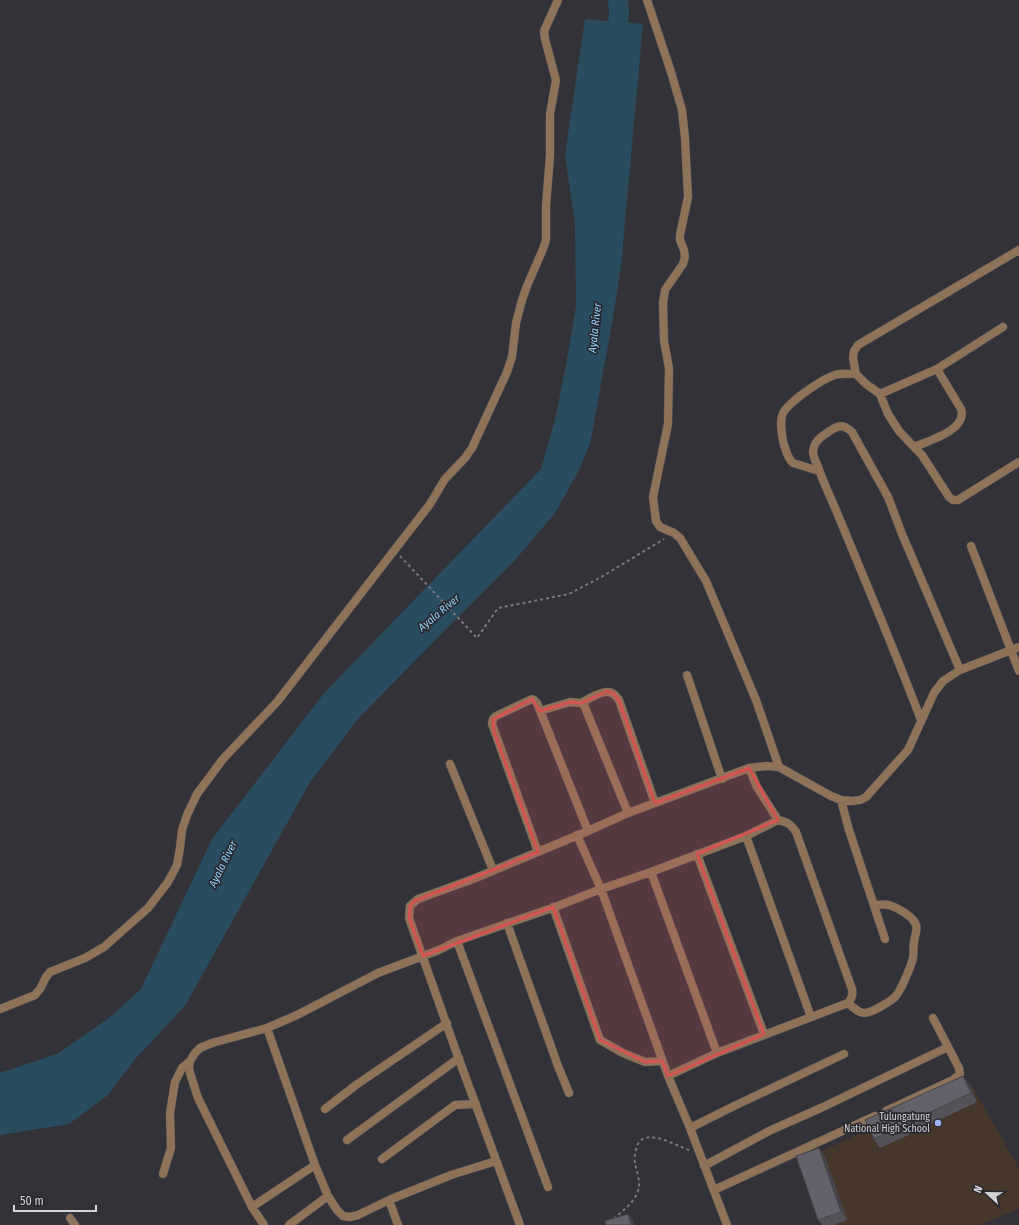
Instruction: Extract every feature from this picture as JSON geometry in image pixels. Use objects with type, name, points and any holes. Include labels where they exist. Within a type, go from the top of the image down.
[{"type":"street","points":[[0,1009],[34,995],[40,989],[50,972],[85,958],[104,947],[148,908],[168,882],[177,865],[182,830],[197,794],[223,759],[277,702],[356,601],[394,549],[410,531],[430,504],[445,479],[465,458],[472,448],[507,372],[512,357],[518,314],[527,286],[546,240],[550,156],[550,114],[556,80],[544,31],[558,0]]},
{"type":"street","points":[[647,0],[682,110],[688,197],[680,234],[680,240],[685,257],[683,264],[665,290],[663,303],[664,341],[669,368],[668,424],[653,497],[656,521],[660,527],[680,538],[706,581],[756,700],[779,767]]},
{"type":"street","points":[[1019,250],[858,345],[854,351],[853,358],[856,374],[866,384],[880,394],[888,414],[899,431],[922,455],[949,497],[953,500],[958,500],[1019,462]]},
{"type":"street","points":[[880,394],[937,369],[1004,327]]},
{"type":"street","points":[[914,447],[942,436],[962,418],[963,414],[961,409],[937,369]]},
{"type":"street","points":[[819,471],[790,461],[784,446],[781,427],[783,414],[790,405],[826,378],[836,374],[856,374]]},
{"type":"street","points":[[921,720],[904,674],[813,454],[816,441],[837,426],[847,428],[852,432],[888,497],[902,534],[960,670]]},
{"type":"street","points":[[971,546],[1015,649],[1019,671]]},
{"type":"street","points":[[520,1225],[409,918],[410,906],[418,899],[538,852],[628,813],[749,768],[767,766],[779,767],[831,796],[842,800],[860,800],[866,797],[908,750],[934,693],[943,681],[960,670],[1015,649]]},
{"type":"street","points":[[687,675],[722,779]]},
{"type":"street","points":[[540,711],[570,702],[581,703],[593,696],[608,691],[614,694],[619,700],[655,803]]},
{"type":"street","points":[[538,852],[492,724],[493,719],[496,716],[532,699],[536,701],[588,831]]},
{"type":"street","points":[[581,703],[584,705],[628,813]]},
{"type":"street","points":[[450,764],[493,870]]},
{"type":"street","points":[[749,768],[757,787],[778,820]]},
{"type":"street","points":[[842,800],[849,830],[886,939]]},
{"type":"street","points":[[162,1174],[171,1148],[170,1113],[175,1082],[182,1068],[190,1061],[200,1048],[212,1043],[267,1028],[297,1015],[378,973],[439,950],[457,941],[651,872],[746,836],[778,820],[786,822],[792,826],[796,832],[852,989],[853,995],[851,1000],[848,1003],[717,1053],[668,1076]]},
{"type":"street","points":[[577,835],[600,889],[662,1061],[690,1128],[727,1225]]},
{"type":"street","points":[[746,836],[811,1017]]},
{"type":"street","points":[[697,854],[764,1034]]},
{"type":"street","points":[[651,872],[717,1053]]},
{"type":"street","points":[[848,1003],[857,1011],[864,1013],[892,1000],[897,994],[913,960],[916,930],[914,920],[898,909],[889,905],[874,905]]},
{"type":"street","points":[[553,907],[600,1040],[623,1053],[645,1062],[662,1061]]},
{"type":"street","points":[[507,923],[569,1093]]},
{"type":"street","points":[[457,941],[548,1187]]},
{"type":"street","points":[[714,1190],[953,1080],[960,1074],[959,1068],[933,1018]]},
{"type":"street","points":[[325,1109],[356,1085],[447,1023]]},
{"type":"street","points":[[267,1028],[315,1165],[328,1196],[343,1216],[350,1218],[450,1175],[496,1161]]},
{"type":"street","points":[[704,1166],[769,1131],[948,1047]]},
{"type":"street","points":[[690,1128],[844,1054]]},
{"type":"street","points":[[347,1140],[459,1058]]},
{"type":"street","points":[[190,1061],[190,1074],[198,1098],[252,1207],[264,1225]]},
{"type":"street","points":[[382,1159],[455,1105],[476,1104]]},
{"type":"street","points":[[252,1207],[315,1165]]},
{"type":"street","points":[[289,1225],[328,1196]]},
{"type":"street","points":[[389,1200],[398,1225]]},
{"type":"street","points":[[351,1225],[358,1215]]},
{"type":"street","points":[[70,1218],[74,1225]]},
{"type":"path","points":[[394,549],[477,638],[498,608],[569,594],[603,576],[674,534]]},
{"type":"path","points":[[611,1222],[634,1200],[639,1190],[639,1180],[634,1159],[638,1143],[642,1139],[650,1137],[660,1138],[680,1147],[699,1153]]},
{"type":"highlighted area","points":[[608,691],[614,694],[619,700],[655,803],[749,768],[778,820],[697,854],[764,1034],[668,1076],[662,1061],[645,1062],[600,1040],[553,907],[423,956],[409,918],[410,906],[414,901],[538,852],[494,732],[493,719],[532,699],[540,711],[570,702],[581,703]]},
{"type":"shaded area","name":"Tulungatung National High School","points":[[970,1083],[1019,1168],[1019,1209],[979,1225],[822,1225],[798,1162]]},
{"type":"water","points":[[585,19],[643,24],[621,266],[590,444],[578,472],[555,513],[516,559],[358,719],[310,782],[185,1006],[136,1058],[108,1095],[69,1124],[0,1135],[0,1073],[57,1054],[109,1018],[141,989],[212,839],[325,692],[541,469],[555,420],[576,306],[575,223],[565,155]]},
{"type":"building","points":[[963,1076],[971,1093],[874,1139],[865,1120]]},
{"type":"building","points":[[819,1148],[841,1212],[818,1220],[796,1156]]},
{"type":"building","points":[[628,1214],[631,1225],[606,1225],[605,1221]]},
{"type":"waterway","name":"Ayala River","points":[[617,48],[619,10],[618,0]]},
{"type":"place","name":"Tulungatung National High School","points":[[938,1123]]}]
